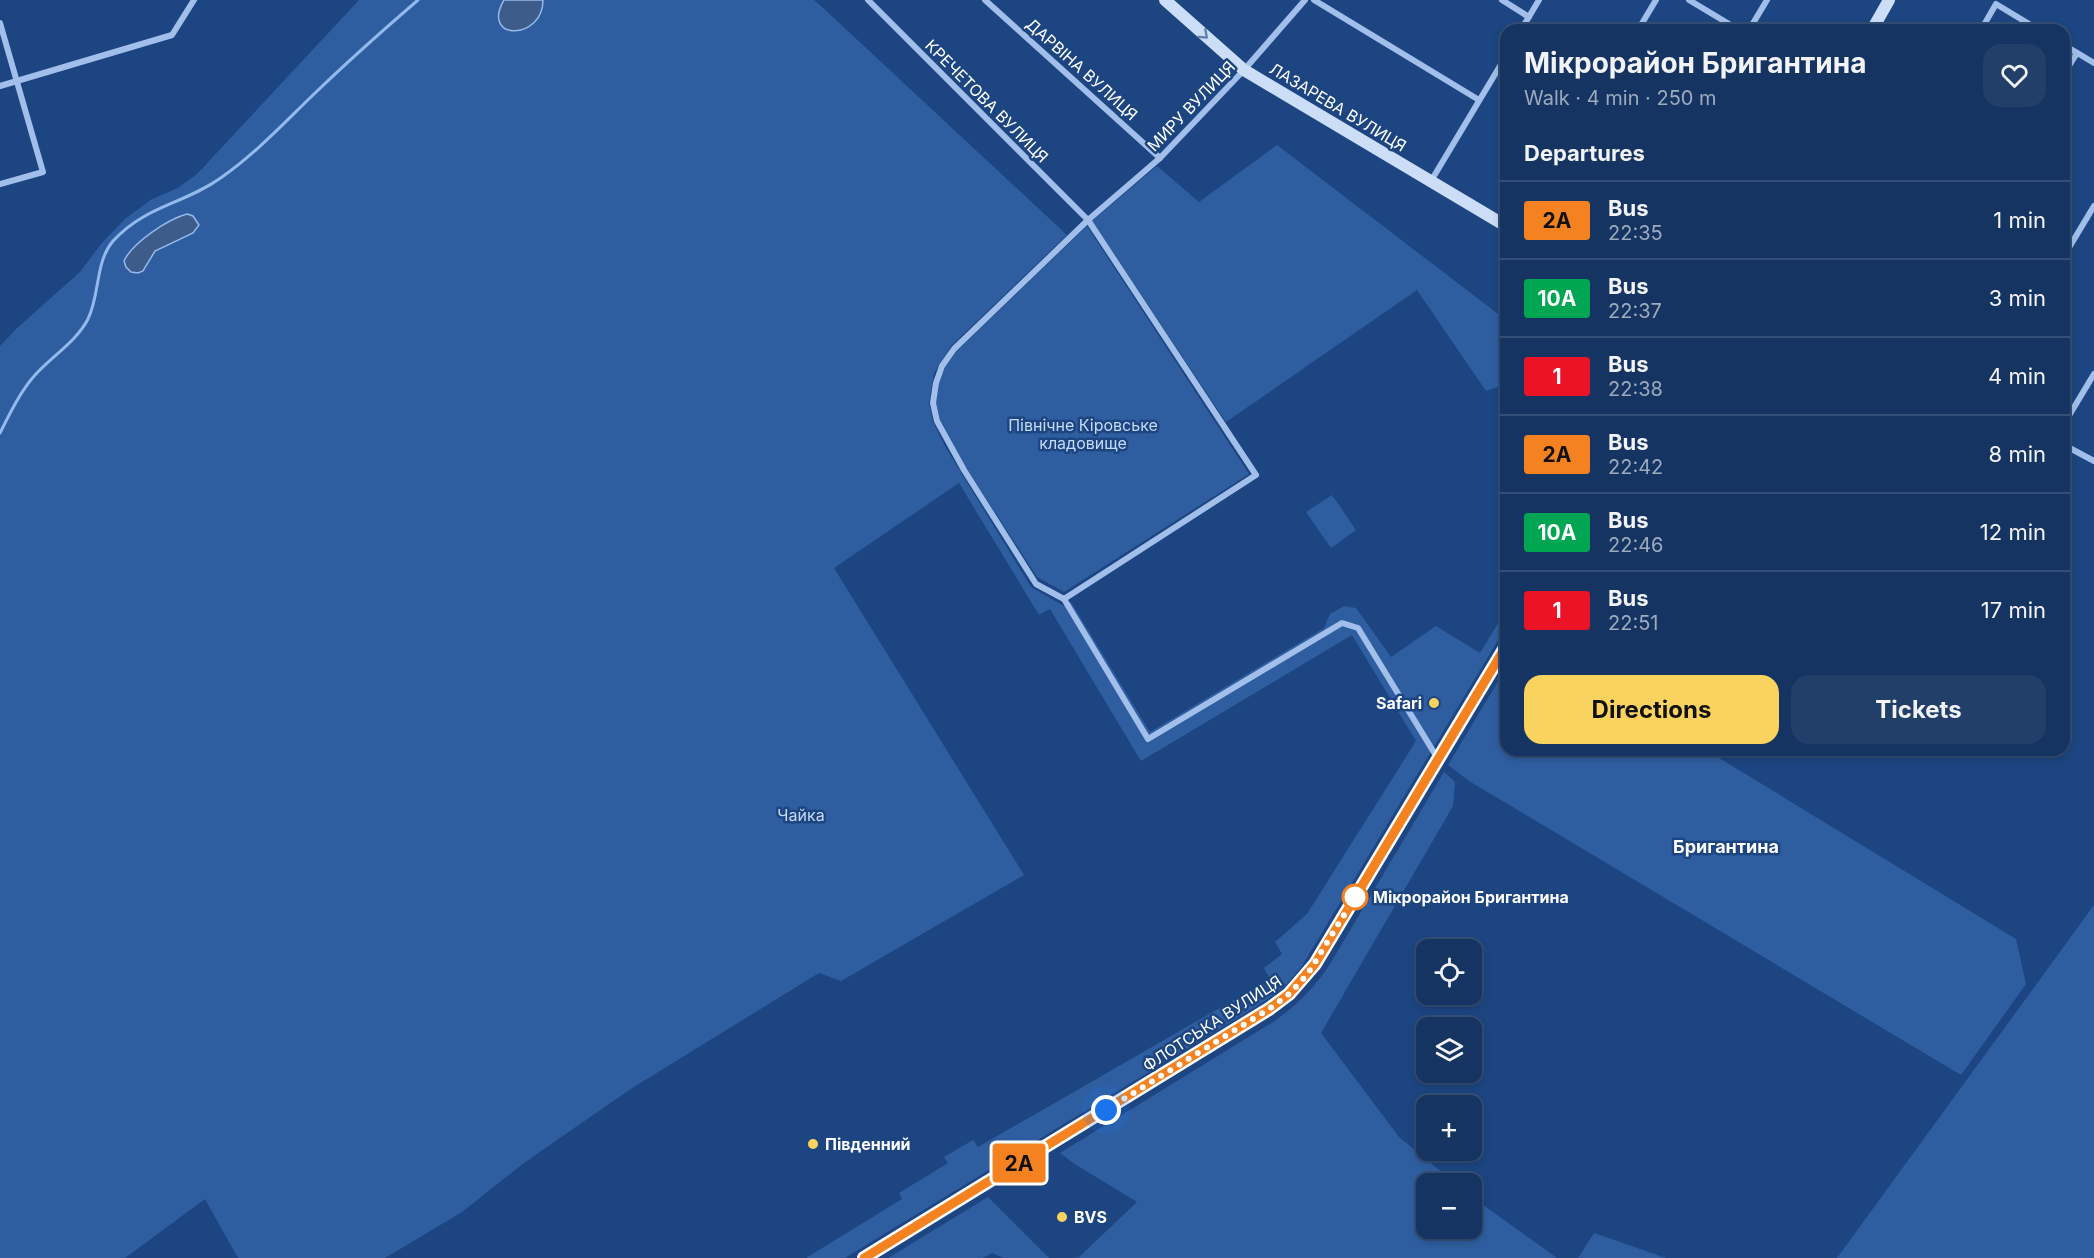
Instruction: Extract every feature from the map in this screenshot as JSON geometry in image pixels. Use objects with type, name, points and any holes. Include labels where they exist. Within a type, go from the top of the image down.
[{"type":"street","points":[[0,86],[172,35],[194,0]]},
{"type":"street","name":"КРЕЧЕТОВА ВУЛИЦЯ","points":[[868,0],[1088,220],[1256,475],[1064,599]]},
{"type":"street","name":"ДАРВІНА ВУЛИЦЯ","points":[[985,0],[1160,158]]},
{"type":"street","name":"ЛАЗАРЕВА ВУЛИЦЯ","points":[[1165,0],[1244,70],[1500,222]]},
{"type":"street","name":"МИРУ ВУЛИЦЯ","points":[[1064,599],[1036,584],[949,446],[936,421],[933,403],[938,374],[954,349],[1088,220],[1160,158],[1244,70],[1305,0]]},
{"type":"street","points":[[1314,0],[1479,100]]},
{"type":"street","points":[[1502,0],[1529,17]]},
{"type":"street","points":[[1525,24],[1539,0]]},
{"type":"street","points":[[1642,24],[1656,0]]},
{"type":"street","points":[[1689,0],[1729,24]]},
{"type":"street","points":[[1753,24],[1767,0]]},
{"type":"street","points":[[1875,24],[1889,0]]},
{"type":"street","points":[[1984,24],[1996,4],[2029,24]]},
{"type":"street","points":[[0,23],[43,172],[0,184]]},
{"type":"street","points":[[2070,49],[2094,63]]},
{"type":"street","points":[[2070,64],[2077,53]]},
{"type":"street","points":[[1431,181],[1500,66]]},
{"type":"street","points":[[2070,246],[2094,206]]},
{"type":"street","points":[[2070,414],[2094,374]]},
{"type":"street","points":[[2070,448],[2094,461]]},
{"type":"street","points":[[1064,599],[1148,739],[1342,623],[1358,628],[1438,759]]},
{"type":"street","name":"ФЛОТСЬКА ВУЛИЦЯ","points":[[864,1258],[1269,1009],[1289,994],[1315,964],[1500,656]]},
{"type":"green space","name":"Чайка","points":[[359,0],[814,0],[1067,235],[951,346],[934,373],[929,403],[933,422],[946,448],[1031,587],[1064,606],[1071,602],[1150,732],[1324,628],[1330,614],[1344,606],[1356,608],[1391,657],[1436,626],[1480,653],[1500,620],[1500,637],[1302,966],[1284,987],[1265,1001],[845,1258],[806,1258],[902,1199],[899,1193],[948,1163],[944,1157],[973,1140],[978,1147],[1270,979],[1264,968],[1282,954],[1275,942],[1307,914],[1416,741],[1352,635],[1141,761],[1050,609],[1039,615],[959,483],[834,568],[1024,875],[841,981],[819,973],[629,1090],[524,1163],[462,1212],[385,1258],[238,1258],[205,1199],[125,1258],[0,1258],[0,346],[80,272],[101,244],[125,219],[152,199],[178,188],[197,174]]},
{"type":"green space","points":[[1277,145],[1500,315],[1500,386],[1486,391],[1417,290],[1226,422],[1092,221],[1157,166],[1199,202]]},
{"type":"green space","name":"Північне Кіровське кладовище","points":[[1087,226],[1249,474],[1064,592],[1037,577],[967,469],[940,419],[936,403],[945,367],[957,351]]},
{"type":"green space","points":[[1332,495],[1356,530],[1331,548],[1306,512]]},
{"type":"green space","points":[[1500,678],[1500,756],[1716,756],[2016,939],[2026,984],[1961,1075],[1469,781],[1448,765]]},
{"type":"green space","points":[[1444,772],[1455,782],[1453,806],[1321,1033],[1399,1137],[1416,1151],[1416,1161],[1428,1161],[1443,1173],[1416,1173],[1416,1239],[1482,1239],[1482,1204],[1557,1258],[1072,1258],[1079,1257],[1137,1202],[1060,1153],[1276,1020],[1306,995],[1330,964]]},
{"type":"green space","points":[[2094,905],[2094,1258],[1837,1258]]},
{"type":"green space","points":[[988,1197],[1049,1258],[1004,1258],[992,1253],[983,1258],[888,1258]]},
{"type":"green space","points":[[1594,1233],[1666,1258],[1578,1258]]},
{"type":"shaded area","points":[[504,0],[543,0],[540,13],[534,23],[524,29],[514,31],[506,29],[500,23],[499,13]]},
{"type":"shaded area","points":[[187,214],[193,216],[199,225],[193,233],[155,251],[143,271],[131,272],[126,267],[124,261],[128,254],[142,240],[161,226]]},
{"type":"waterway","points":[[0,433],[30,382],[77,335],[88,319],[103,259],[113,241],[126,229],[152,212],[208,186],[234,168],[418,0]]},
{"type":"bus line","name":"2А","points":[[864,1258],[1269,1009],[1289,994],[1315,964],[1500,656]]},
{"type":"place","name":"Safari","points":[[1434,703]]},
{"type":"place","name":"Мікрорайон Бригантина","points":[[1355,897]]},
{"type":"place","name":"Південний","points":[[813,1144]]},
{"type":"place","name":"BVS","points":[[1062,1217]]},
{"type":"district","name":"Бригантина","points":[[1726,847]]},
{"type":"route","points":[[1106,1110],[1269,1009],[1289,994],[1315,964],[1355,897]]}]
